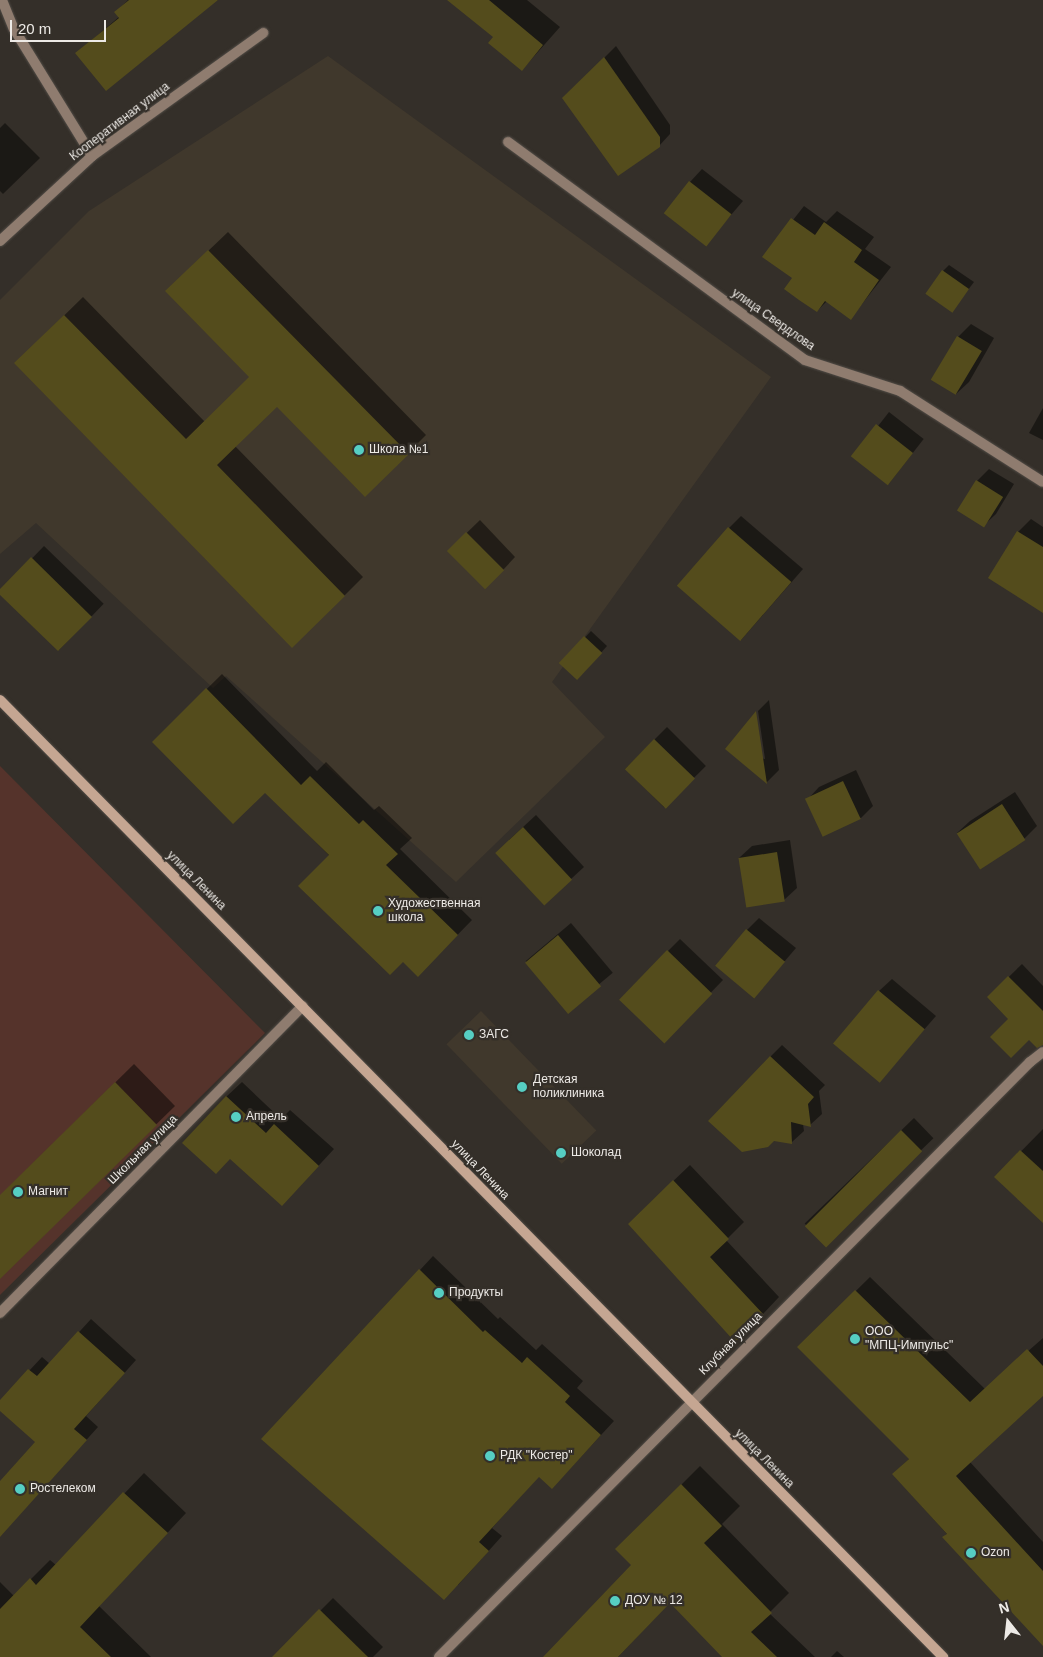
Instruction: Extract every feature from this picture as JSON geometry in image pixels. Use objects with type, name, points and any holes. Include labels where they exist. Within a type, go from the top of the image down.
[{"type":"main road","name":"улица Ленина","points":[[0,700],[303,1006],[690,1403],[943,1657]]},
{"type":"street","points":[[2,0],[14,29],[92,156]]},
{"type":"street","name":"Кооперативная улица","points":[[0,241],[92,156],[262,33]]},
{"type":"street","name":"улица Свердлова","points":[[508,142],[805,360],[900,391],[1043,482]]},
{"type":"street","name":"Школьная улица","points":[[0,1313],[303,1006]]},
{"type":"street","name":"Клубная улица","points":[[439,1657],[1023,1069],[1043,1052]]},
{"type":"shaded area","name":"Школа №1","points":[[328,56],[771,377],[552,682],[605,737],[456,882],[226,676],[213,688],[36,523],[0,554],[0,300],[89,211]]},
{"type":"shaded area","points":[[0,766],[265,1033],[0,1295]]},
{"type":"shaded area","name":"Детская поликлиника","points":[[481,1011],[596,1130],[562,1164],[446,1044]]},
{"type":"building","points":[[129,0],[218,0],[106,91],[75,53],[119,18],[114,12]]},
{"type":"building","points":[[447,0],[489,0],[543,45],[522,71],[488,43],[493,37]]},
{"type":"building","points":[[604,57],[660,137],[660,147],[618,176],[562,98]]},
{"type":"building","points":[[689,181],[732,214],[706,247],[664,213]]},
{"type":"building","points":[[791,218],[815,235],[824,222],[862,250],[854,262],[879,280],[851,320],[825,301],[817,312],[799,300],[784,289],[792,278],[762,257]]},
{"type":"building","points":[[208,250],[409,454],[365,497],[277,407],[217,465],[345,596],[292,648],[14,363],[64,315],[186,439],[249,377],[165,291]]},
{"type":"building","points":[[942,270],[969,289],[952,313],[925,294]]},
{"type":"building","points":[[957,336],[982,351],[956,395],[931,380]]},
{"type":"building","points":[[876,424],[913,453],[888,485],[851,456]]},
{"type":"building","points":[[976,480],[1003,497],[984,527],[957,511]]},
{"type":"building","points":[[728,527],[791,582],[740,641],[677,586]]},
{"type":"building","points":[[1017,531],[1043,547],[1043,613],[988,578]]},
{"type":"building","points":[[466,532],[504,570],[485,589],[447,551]]},
{"type":"building","points":[[31,557],[92,617],[58,651],[0,595],[0,589]]},
{"type":"building","points":[[584,636],[602,653],[577,680],[559,663]]},
{"type":"building","points":[[206,688],[301,785],[310,776],[359,824],[363,820],[398,854],[386,865],[458,935],[418,977],[403,962],[390,975],[298,886],[329,855],[265,793],[233,824],[152,742]]},
{"type":"building","points":[[756,711],[767,784],[725,749]]},
{"type":"building","points":[[654,739],[695,779],[666,809],[625,769]]},
{"type":"building","points":[[843,781],[861,819],[823,837],[805,799]]},
{"type":"building","points":[[1002,804],[1025,840],[980,869],[957,833]]},
{"type":"building","points":[[523,827],[572,880],[544,906],[495,853]]},
{"type":"building","points":[[777,852],[785,901],[746,907],[738,858]]},
{"type":"building","points":[[746,929],[785,962],[754,999],[715,966]]},
{"type":"building","points":[[558,935],[601,986],[568,1014],[525,963]]},
{"type":"building","points":[[667,950],[712,994],[664,1043],[619,1000]]},
{"type":"building","points":[[1008,976],[1043,1011],[1043,1045],[1037,1048],[1029,1040],[1011,1058],[990,1037],[1008,1019],[987,997]]},
{"type":"building","points":[[878,990],[925,1029],[880,1083],[833,1044]]},
{"type":"building","points":[[770,1056],[814,1097],[808,1104],[811,1127],[791,1122],[792,1144],[774,1141],[768,1147],[742,1152],[708,1121]]},
{"type":"building","points":[[115,1082],[157,1125],[0,1279],[0,1195]]},
{"type":"building","points":[[226,1096],[266,1133],[274,1124],[319,1166],[282,1206],[230,1159],[216,1174],[182,1143]]},
{"type":"building","points":[[901,1130],[922,1151],[826,1247],[805,1226]]},
{"type":"building","points":[[1020,1150],[1043,1171],[1043,1223],[994,1177]]},
{"type":"building","points":[[673,1180],[729,1239],[710,1257],[764,1315],[735,1342],[628,1224]]},
{"type":"building","points":[[419,1269],[483,1332],[485,1330],[522,1363],[527,1357],[570,1396],[565,1402],[601,1435],[552,1489],[539,1477],[479,1542],[489,1551],[444,1600],[261,1439]]},
{"type":"building","points":[[855,1290],[970,1402],[1027,1349],[1043,1366],[1043,1396],[956,1476],[1043,1571],[1043,1646],[942,1537],[947,1534],[892,1474],[909,1459],[797,1347]]},
{"type":"building","points":[[78,1331],[125,1373],[74,1429],[87,1440],[0,1537],[0,1481],[35,1442],[0,1411],[0,1400],[28,1369],[37,1376]]},
{"type":"building","points":[[681,1484],[722,1526],[704,1543],[772,1613],[751,1632],[777,1657],[722,1657],[670,1603],[618,1657],[543,1657],[631,1565],[615,1549]]},
{"type":"building","points":[[123,1492],[168,1533],[80,1627],[111,1657],[0,1657],[0,1609],[30,1578],[36,1585]]},
{"type":"building","points":[[319,1609],[368,1657],[272,1657]]},
{"type":"place","name":"Школа №1","points":[[359,450]]},
{"type":"place","name":"Художественная школа","points":[[378,911]]},
{"type":"place","name":"ЗАГС","points":[[469,1035]]},
{"type":"place","name":"Детская поликлиника","points":[[522,1087]]},
{"type":"place","name":"Апрель","points":[[236,1117]]},
{"type":"place","name":"Шоколад","points":[[561,1153]]},
{"type":"place","name":"Магнит","points":[[18,1192]]},
{"type":"place","name":"Продукты","points":[[439,1293]]},
{"type":"place","name":"ООО \"МПЦ-Импульс\"","points":[[855,1339]]},
{"type":"place","name":"РДК \"Костер\"","points":[[490,1456]]},
{"type":"place","name":"Ростелеком","points":[[20,1489]]},
{"type":"place","name":"Ozon","points":[[971,1553]]},
{"type":"place","name":"ДОУ № 12","points":[[615,1601]]}]
